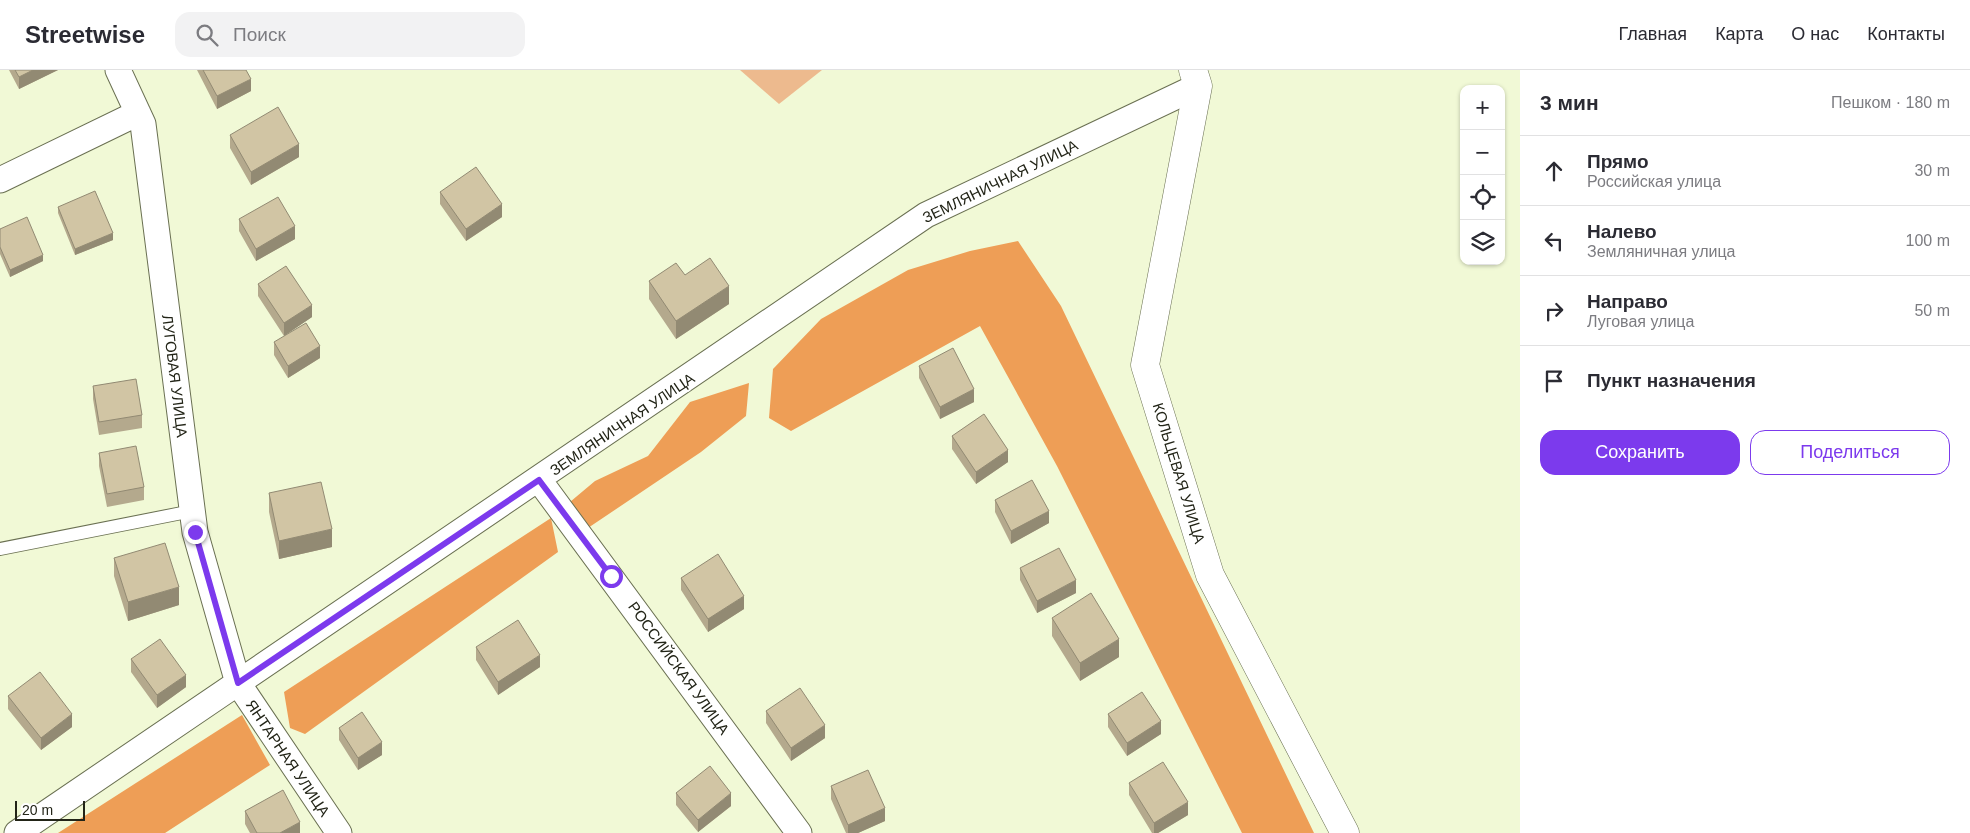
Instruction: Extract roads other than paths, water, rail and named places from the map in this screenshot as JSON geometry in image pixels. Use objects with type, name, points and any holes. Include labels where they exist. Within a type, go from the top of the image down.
[{"type":"street","name":"ЛУГОВАЯ УЛИЦА","points":[[118,70],[143,124],[195,532],[238,683]]},
{"type":"street","name":"ЗЕМЛЯНИЧНАЯ УЛИЦА","points":[[17,833],[539,480],[926,215],[1196,78]]},
{"type":"street","name":"КОЛЬЦЕВАЯ УЛИЦА","points":[[1196,78],[1145,365],[1210,575],[1345,833]]},
{"type":"street","points":[[0,180],[138,113]]},
{"type":"street","name":"РОССИЙСКАЯ УЛИЦА","points":[[539,480],[799,833]]},
{"type":"street","name":"ЯНТАРНАЯ УЛИЦА","points":[[238,683],[339,833]]},
{"type":"lane","points":[[0,548],[192,511]]}]
